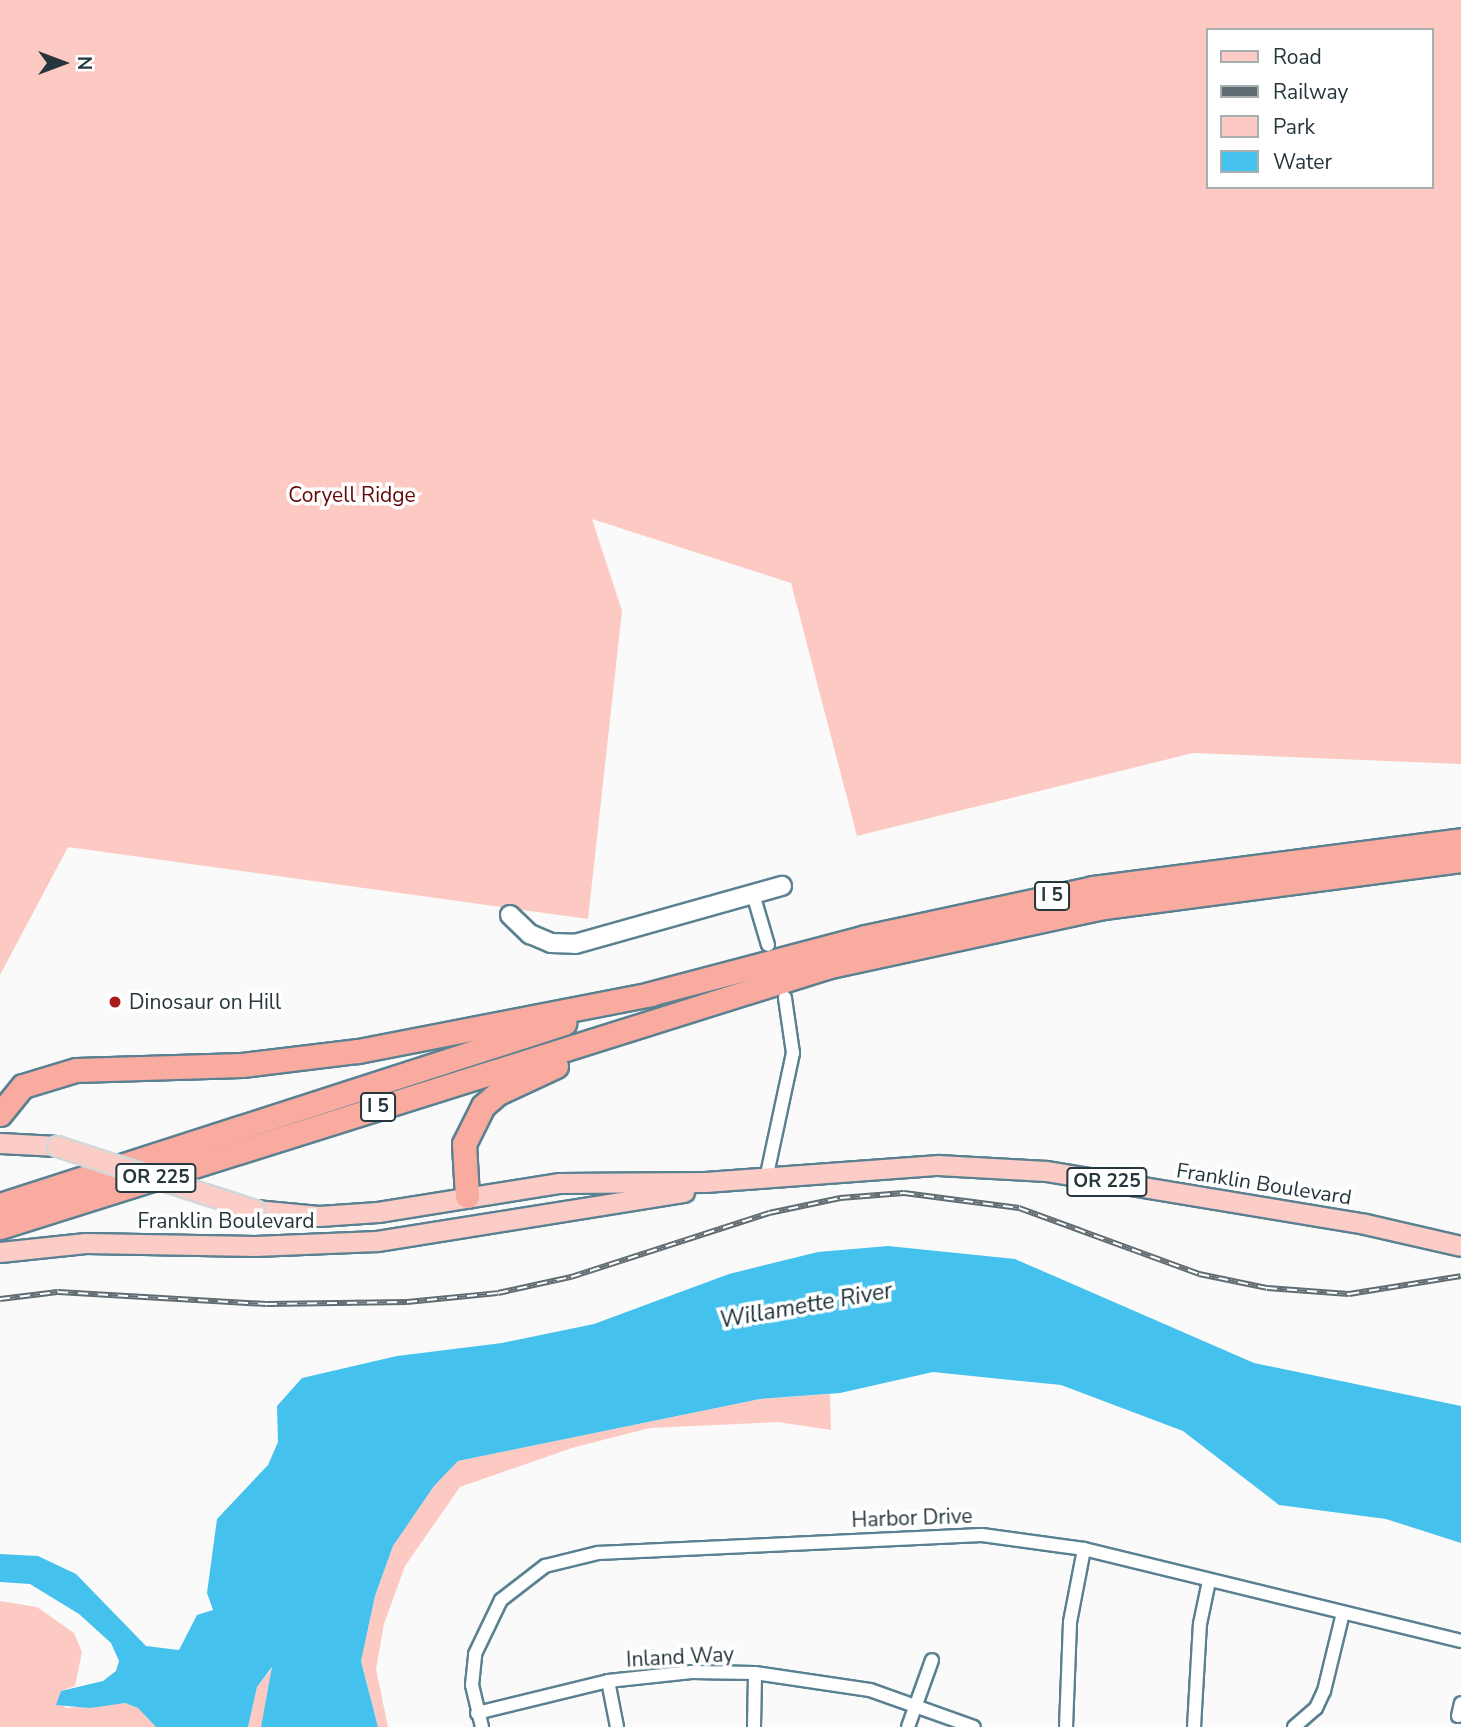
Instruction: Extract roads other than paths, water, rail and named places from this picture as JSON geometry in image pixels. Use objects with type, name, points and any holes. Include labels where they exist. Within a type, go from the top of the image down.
[{"type":"highway","name":"I 5","points":[[0,1205],[650,994],[879,934],[1093,888],[1461,840]]},
{"type":"highway","name":"I 5","points":[[0,1227],[756,988],[943,939],[1104,907],[1461,860]]},
{"type":"highway","points":[[467,1196],[464,1144],[482,1106],[498,1093],[530,1076],[756,988]]},
{"type":"highway","points":[[0,1114],[23,1086],[76,1070],[242,1065],[345,1052],[650,994]]},
{"type":"main road","name":"OR 225","points":[[0,1143],[57,1146],[256,1210],[331,1215],[467,1196]]},
{"type":"main road","name":"Franklin Boulevard","points":[[0,1252],[86,1243],[255,1246],[364,1241],[452,1230],[766,1179],[907,1165],[1020,1169],[1365,1224],[1453,1244]]},
{"type":"main road","name":"Franklin Boulevard","points":[[467,1196],[560,1183],[766,1179]]},
{"type":"main road","points":[[452,1230],[465,1219],[467,1196]]},
{"type":"street","points":[[510,915],[530,934],[551,943],[575,944],[782,886]]},
{"type":"street","points":[[753,894],[768,945]]},
{"type":"street","points":[[766,1179],[793,1053],[785,998]]},
{"type":"street","name":"Harbor Drive","points":[[482,1727],[472,1685],[475,1654],[490,1618],[523,1580],[572,1556],[958,1535],[1040,1541],[1084,1549],[1461,1641]]},
{"type":"street","points":[[1066,1727],[1070,1622],[1084,1549]]},
{"type":"street","points":[[1194,1727],[1198,1647],[1209,1581]]},
{"type":"street","points":[[1294,1727],[1316,1708],[1324,1692],[1343,1613]]},
{"type":"street","points":[[908,1727],[932,1660]]},
{"type":"street","name":"Inland Way","points":[[477,1713],[608,1681],[692,1672],[754,1673],[839,1682],[974,1727]]},
{"type":"street","name":"Inland Way","points":[[754,1673],[754,1727]]},
{"type":"street","name":"Inland Way","points":[[608,1681],[617,1727]]},
{"type":"water","name":"Willamette River","points":[[888,1246],[1015,1259],[1254,1363],[1461,1406],[1461,1543],[1386,1519],[1279,1505],[1183,1431],[1061,1385],[933,1372],[840,1393],[760,1399],[458,1461],[434,1486],[393,1546],[375,1596],[361,1661],[378,1727],[261,1727],[272,1667],[257,1687],[248,1727],[156,1727],[138,1708],[125,1703],[90,1708],[56,1705],[61,1691],[103,1681],[116,1671],[119,1661],[111,1643],[79,1614],[30,1584],[0,1582],[0,1554],[38,1556],[76,1574],[146,1646],[179,1650],[197,1615],[213,1610],[207,1593],[217,1519],[268,1465],[278,1442],[277,1406],[302,1378],[397,1356],[502,1343],[594,1324],[729,1274],[818,1252]]},
{"type":"railway","points":[[0,1299],[58,1292],[267,1304],[407,1302],[498,1293],[571,1277],[769,1213],[840,1198],[904,1193],[1019,1208],[1199,1274],[1267,1288],[1349,1294],[1461,1276]]},
{"type":"place","name":"Dinosaur on Hill","points":[[115,1002]]},
{"type":"park label","name":"Coryell Ridge","points":[[352,495]]}]
